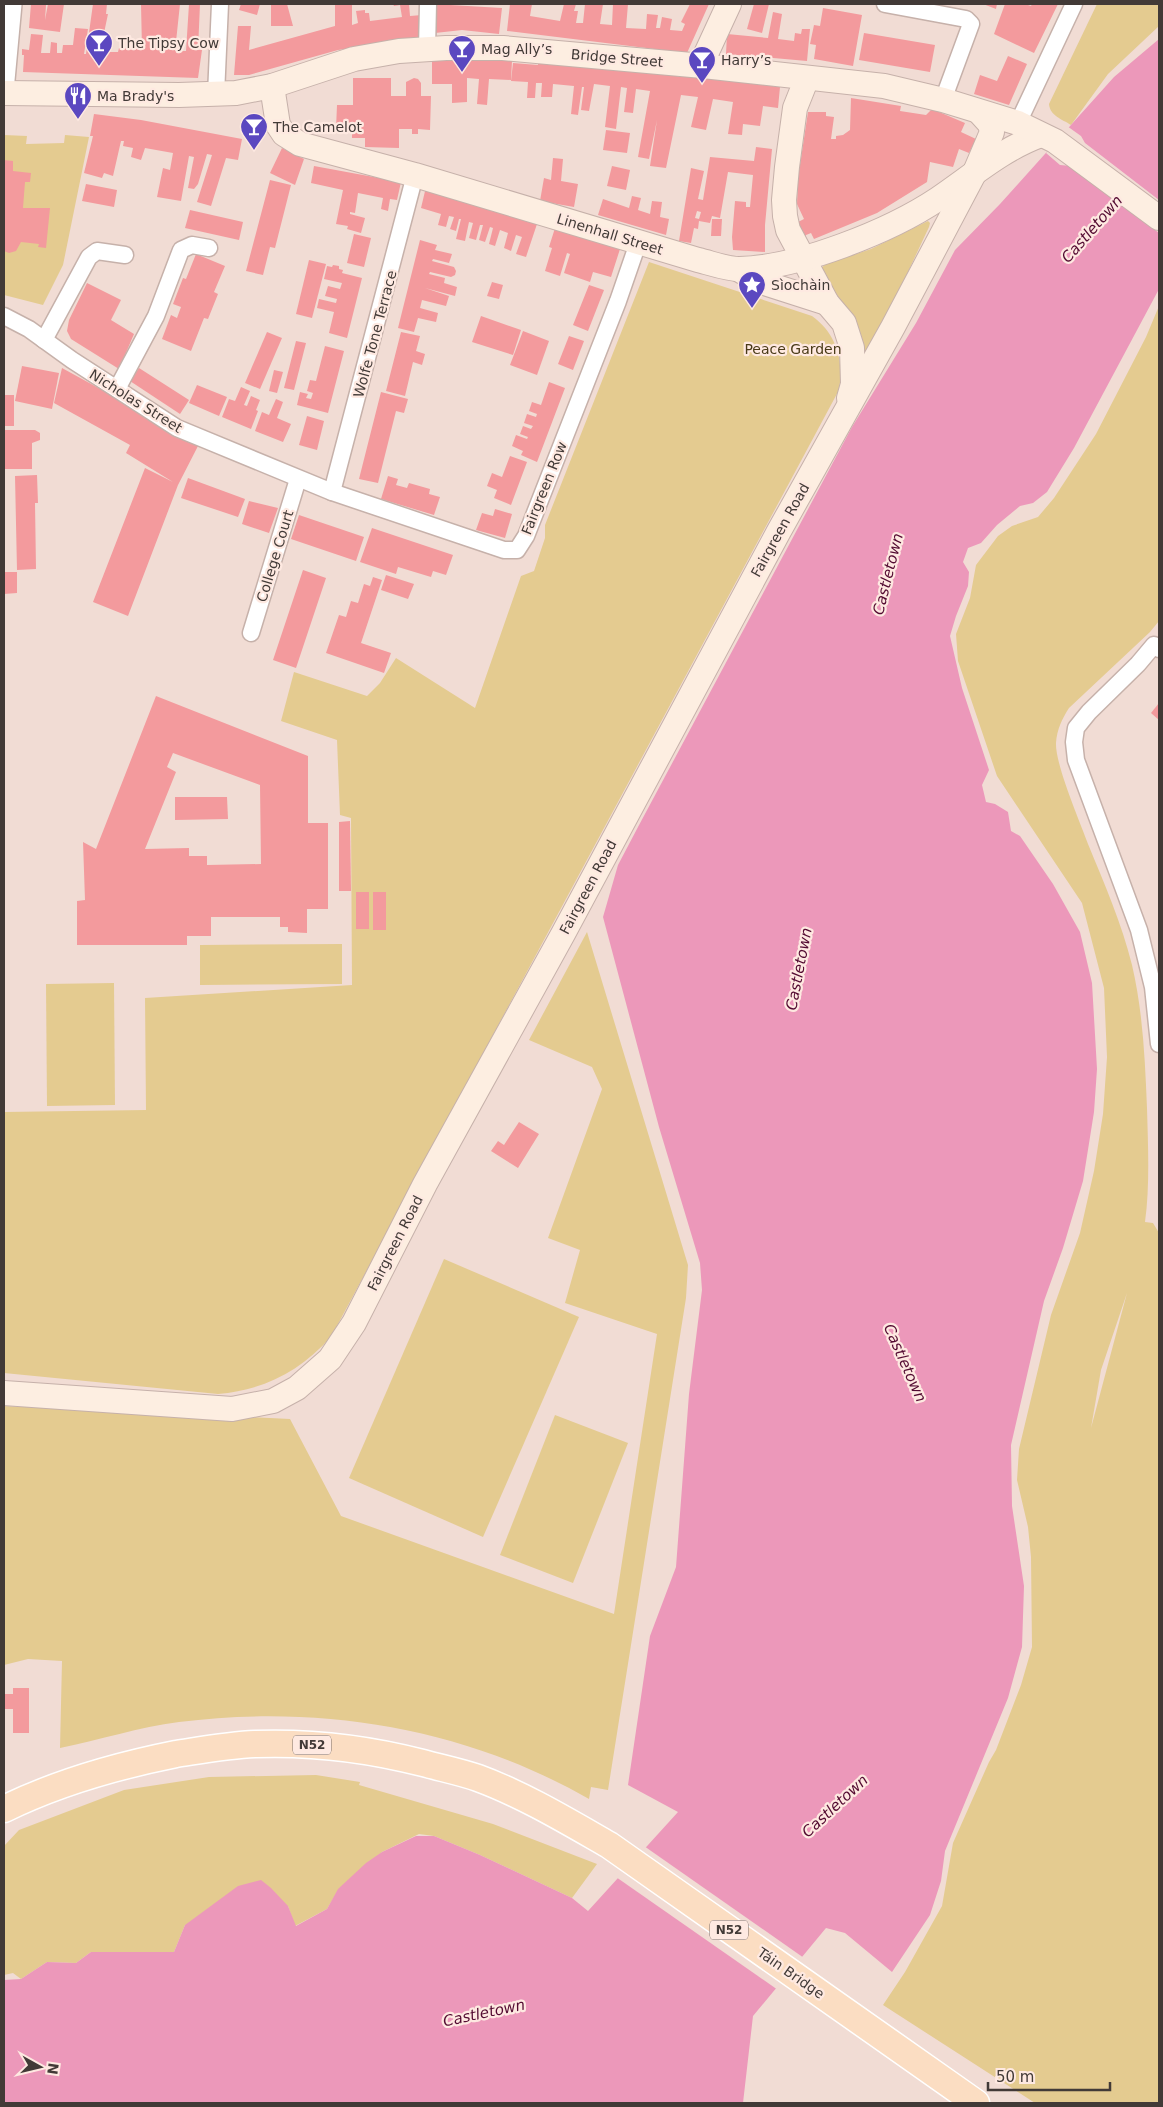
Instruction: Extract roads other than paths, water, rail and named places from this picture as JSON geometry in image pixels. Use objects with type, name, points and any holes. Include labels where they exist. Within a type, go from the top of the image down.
[{"type":"main road","points":[[703,66],[705,56],[729,4]]},
{"type":"main road","name":"Bridge Street","points":[[4,93],[216,95],[236,93],[272,86],[354,59],[399,51],[503,48],[703,66],[884,86],[943,100],[1018,123],[1048,138],[1159,218]]},
{"type":"main road","points":[[807,78],[795,108],[784,200],[788,230],[827,303],[844,324],[852,348],[853,384],[843,416]]},
{"type":"main road","name":"Linenhall Street","points":[[272,86],[278,124],[284,134],[300,144],[415,175],[638,243],[738,269],[778,264],[853,243],[937,200],[1008,149],[1048,138]]},
{"type":"main road","name":"Fairgreen Road","points":[[4,1393],[232,1409],[273,1401],[297,1388],[330,1359],[354,1323],[425,1184],[975,172],[992,132],[990,124],[980,112]]},
{"type":"main road","points":[[738,269],[758,281],[827,303]]},
{"type":"main road","name":"Táin Bridge","points":[[4,1809],[29,1796],[69,1781],[135,1762],[198,1750],[254,1744],[300,1744],[393,1756],[478,1778],[559,1816],[609,1845],[976,2103]]},
{"type":"street","points":[[4,80],[10,4]]},
{"type":"street","points":[[216,95],[220,4]]},
{"type":"street","points":[[427,50],[428,4]]},
{"type":"street","points":[[885,4],[966,19],[970,24],[943,100]]},
{"type":"street","points":[[1018,123],[1074,4]]},
{"type":"street","name":"Wolfe Tone Terrace","points":[[332,492],[415,175]]},
{"type":"street","name":"Fairgreen Row","points":[[332,492],[504,550],[517,550],[526,536],[618,301],[638,243]]},
{"type":"street","points":[[117,389],[156,316],[181,250],[192,246],[209,248]]},
{"type":"street","points":[[44,340],[89,257],[97,251],[126,255]]},
{"type":"street","name":"Nicholas Street","points":[[4,316],[29,329],[177,428],[332,492]]},
{"type":"street","name":"College Court","points":[[252,633],[298,479]]},
{"type":"street","points":[[1159,649],[1154,645],[1138,664],[1089,712],[1076,728],[1074,742],[1076,760],[1139,930],[1153,988],[1159,1044]]},
{"type":"water","name":"Castletown","points":[[1159,39],[1159,289],[1074,448],[1047,492],[1033,503],[1020,506],[997,525],[981,543],[968,548],[963,562],[969,572],[968,586],[950,636],[962,688],[989,770],[982,785],[986,802],[995,804],[1008,812],[1011,831],[1020,836],[1053,884],[1080,932],[1092,983],[1097,1069],[1094,1112],[1083,1181],[1063,1248],[1044,1301],[1011,1445],[1012,1506],[1024,1586],[1022,1647],[1008,1698],[945,1851],[941,1881],[930,1915],[892,1972],[845,1933],[826,1928],[753,2016],[743,2103],[4,2103],[4,1980],[21,1979],[47,1962],[76,1963],[91,1952],[174,1952],[185,1925],[238,1886],[261,1880],[288,1906],[296,1926],[327,1909],[338,1889],[366,1863],[382,1852],[416,1836],[434,1836],[480,1855],[572,1898],[588,1911],[678,1812],[628,1785],[650,1636],[676,1567],[689,1394],[702,1290],[700,1263],[659,1127],[603,917],[618,865],[638,827],[852,427],[916,323],[955,250],[1000,204],[1114,77]]},
{"type":"place","name":"The Tipsy Cow","points":[[99,67]]},
{"type":"place","name":"Mag Ally’s","points":[[462,73]]},
{"type":"place","name":"Harry’s","points":[[702,84]]},
{"type":"place","name":"Ma Brady's","points":[[78,120]]},
{"type":"place","name":"The Camelot","points":[[254,151]]},
{"type":"place","name":"Sìochàin","points":[[752,309]]},
{"type":"park label","name":"Peace Garden","points":[[793,349]]}]
